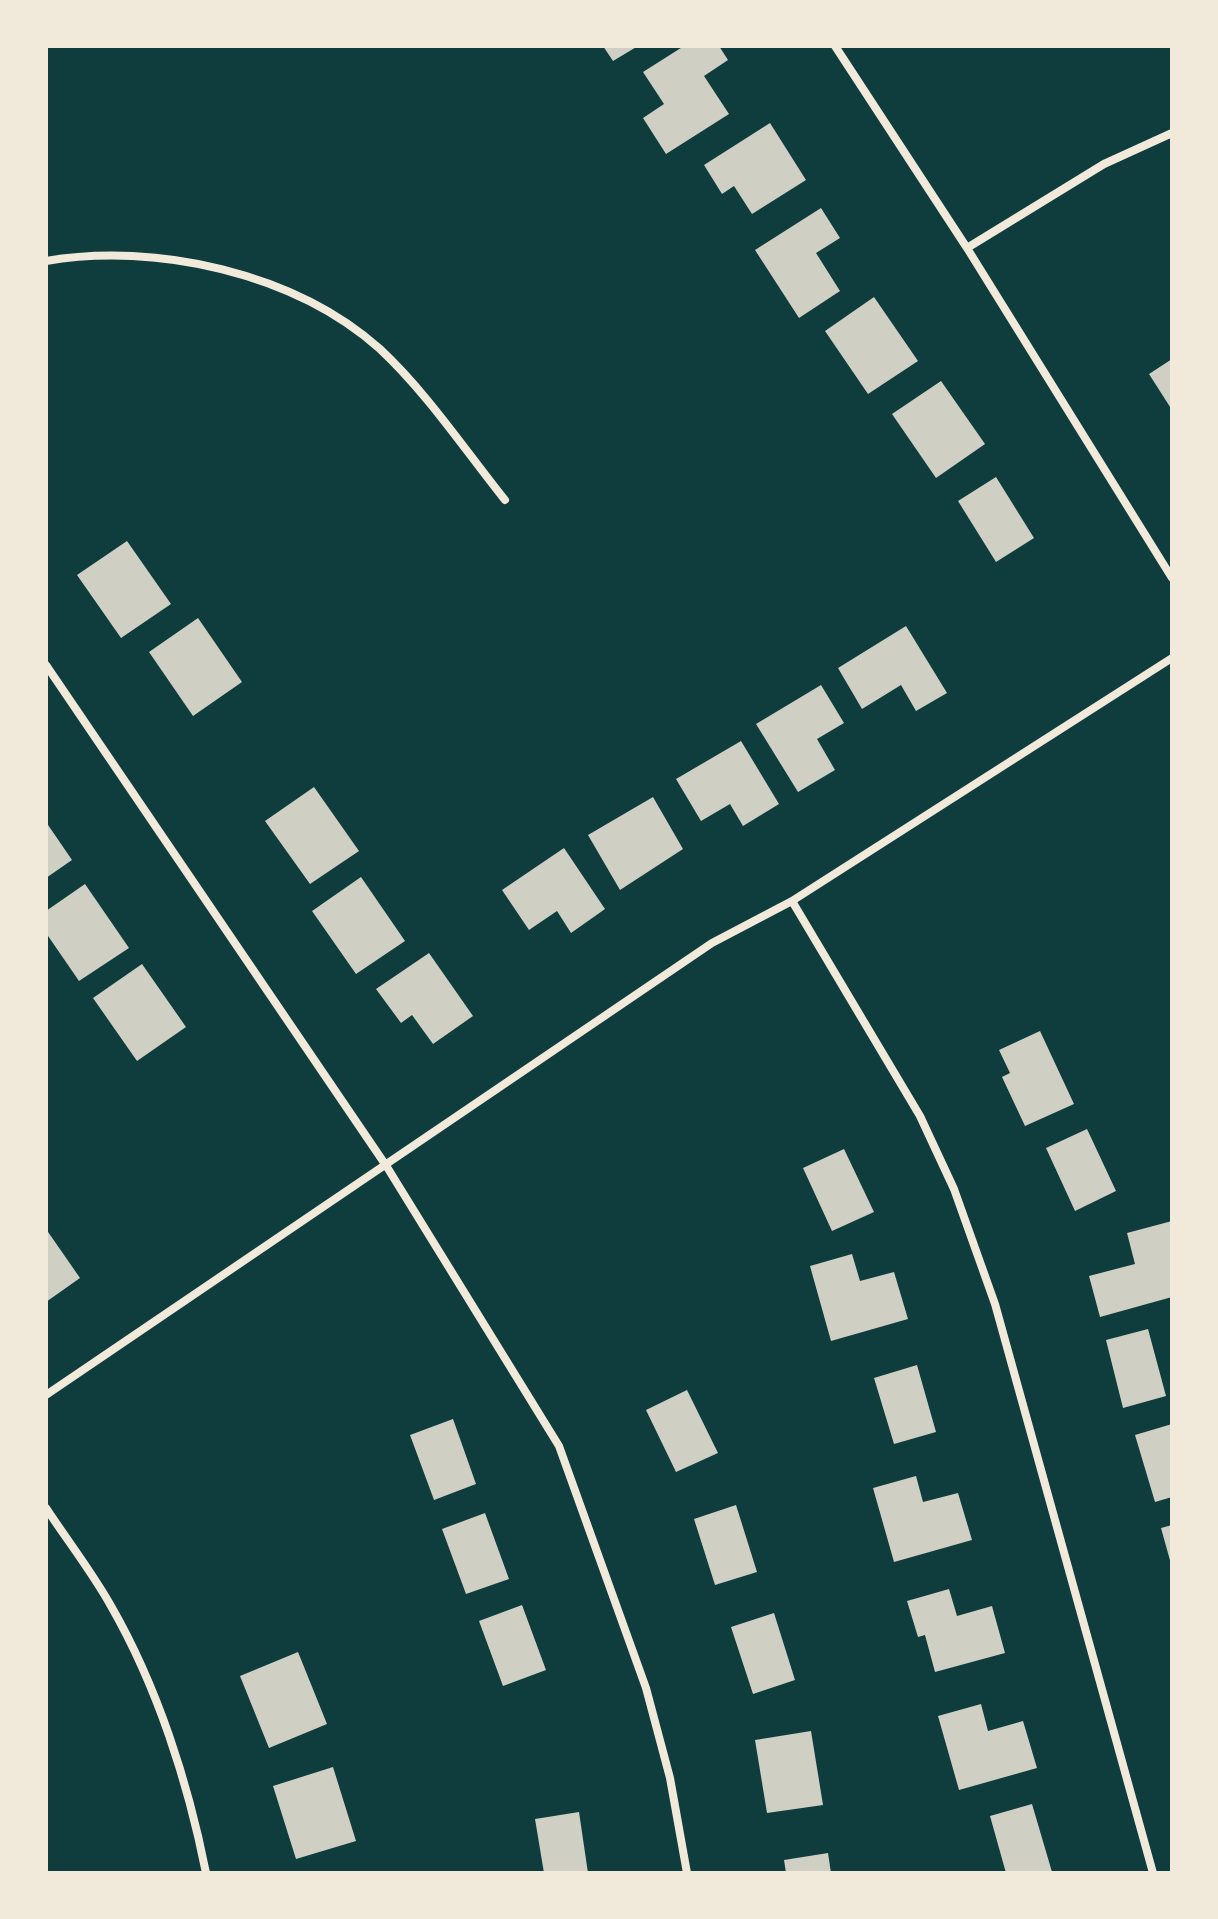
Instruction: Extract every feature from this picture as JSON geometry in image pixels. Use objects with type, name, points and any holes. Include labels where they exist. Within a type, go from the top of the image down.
[{"type":"street","points":[[835,46],[967,248],[1172,578]]},
{"type":"street","points":[[967,248],[1104,164],[1172,133]]},
{"type":"street","points":[[46,261],[77,256],[188,263],[237,274],[293,295],[343,322],[378,348],[405,375],[505,500]]},
{"type":"street","points":[[46,1395],[387,1167],[712,943],[792,901],[1172,658]]},
{"type":"street","points":[[46,665],[387,1167],[559,1446],[646,1688],[670,1778],[687,1873]]},
{"type":"street","points":[[792,901],[920,1116],[966,1219],[995,1304],[1153,1873]]},
{"type":"street","points":[[46,1508],[111,1606],[141,1672],[169,1739],[206,1873]]},
{"type":"building","points":[[603,46],[638,46],[613,61]]},
{"type":"building","points":[[684,46],[719,46],[728,60],[704,76],[729,114],[666,154],[643,118],[664,104],[643,72]]},
{"type":"building","points":[[770,123],[806,180],[752,214],[734,186],[722,194],[704,165]]},
{"type":"building","points":[[821,208],[840,238],[816,253],[840,291],[799,318],[755,250]]},
{"type":"building","points":[[874,297],[918,361],[868,394],[825,331]]},
{"type":"building","points":[[1172,359],[1172,410],[1149,374]]},
{"type":"building","points":[[941,381],[985,444],[936,478],[892,414]]},
{"type":"building","points":[[996,477],[1034,538],[996,562],[958,501]]},
{"type":"building","points":[[127,541],[171,604],[121,638],[77,575]]},
{"type":"building","points":[[198,618],[242,682],[193,716],[149,652]]},
{"type":"building","points":[[906,626],[947,693],[916,711],[901,685],[862,709],[838,668]]},
{"type":"building","points":[[821,685],[844,723],[817,739],[835,770],[798,792],[756,724]]},
{"type":"building","points":[[741,741],[779,804],[743,826],[730,804],[701,821],[676,779]]},
{"type":"building","points":[[314,787],[359,851],[310,884],[265,821]]},
{"type":"building","points":[[653,797],[683,849],[620,890],[588,835]]},
{"type":"building","points":[[46,822],[72,860],[46,878]]},
{"type":"building","points":[[564,848],[605,909],[571,933],[557,911],[529,930],[502,890]]},
{"type":"building","points":[[361,877],[405,941],[356,974],[312,911]]},
{"type":"building","points":[[85,884],[129,948],[79,981],[46,933],[46,911]]},
{"type":"building","points":[[429,953],[473,1016],[433,1044],[412,1015],[401,1023],[376,989]]},
{"type":"building","points":[[142,964],[186,1027],[137,1061],[93,998]]},
{"type":"building","points":[[1040,1031],[1074,1104],[1025,1126],[1002,1077],[1010,1073],[999,1050]]},
{"type":"building","points":[[1087,1129],[1116,1191],[1075,1211],[1046,1148]]},
{"type":"building","points":[[844,1149],[874,1212],[832,1231],[803,1168]]},
{"type":"building","points":[[1172,1221],[1172,1297],[1100,1317],[1089,1276],[1135,1264],[1127,1233]]},
{"type":"building","points":[[46,1229],[80,1278],[46,1302]]},
{"type":"building","points":[[852,1254],[860,1281],[894,1272],[908,1319],[831,1341],[810,1266]]},
{"type":"building","points":[[1148,1329],[1166,1396],[1123,1408],[1106,1340]]},
{"type":"building","points":[[917,1365],[936,1432],[894,1444],[874,1378]]},
{"type":"building","points":[[687,1390],[718,1453],[676,1472],[646,1410]]},
{"type":"building","points":[[453,1419],[476,1484],[434,1500],[410,1435]]},
{"type":"building","points":[[1172,1424],[1172,1497],[1155,1502],[1135,1435]]},
{"type":"building","points":[[916,1476],[923,1502],[958,1493],[972,1540],[894,1562],[873,1488]]},
{"type":"building","points":[[736,1505],[757,1572],[715,1585],[694,1519]]},
{"type":"building","points":[[485,1513],[509,1579],[466,1594],[442,1529]]},
{"type":"building","points":[[1172,1525],[1172,1564],[1171,1564],[1161,1528]]},
{"type":"building","points":[[949,1589],[957,1616],[992,1606],[1005,1653],[935,1672],[925,1635],[918,1637],[907,1601]]},
{"type":"building","points":[[522,1605],[546,1670],[503,1686],[479,1621]]},
{"type":"building","points":[[774,1613],[795,1680],[753,1694],[731,1627]]},
{"type":"building","points":[[298,1652],[327,1724],[269,1748],[240,1676]]},
{"type":"building","points":[[981,1704],[988,1731],[1023,1721],[1037,1768],[959,1790],[938,1716]]},
{"type":"building","points":[[811,1731],[823,1805],[767,1813],[755,1740]]},
{"type":"building","points":[[333,1767],[356,1841],[296,1859],[273,1786]]},
{"type":"building","points":[[1032,1804],[1052,1872],[1006,1873],[990,1816]]},
{"type":"building","points":[[579,1812],[588,1873],[544,1873],[535,1819]]},
{"type":"building","points":[[828,1853],[831,1873],[786,1873],[784,1860]]}]
